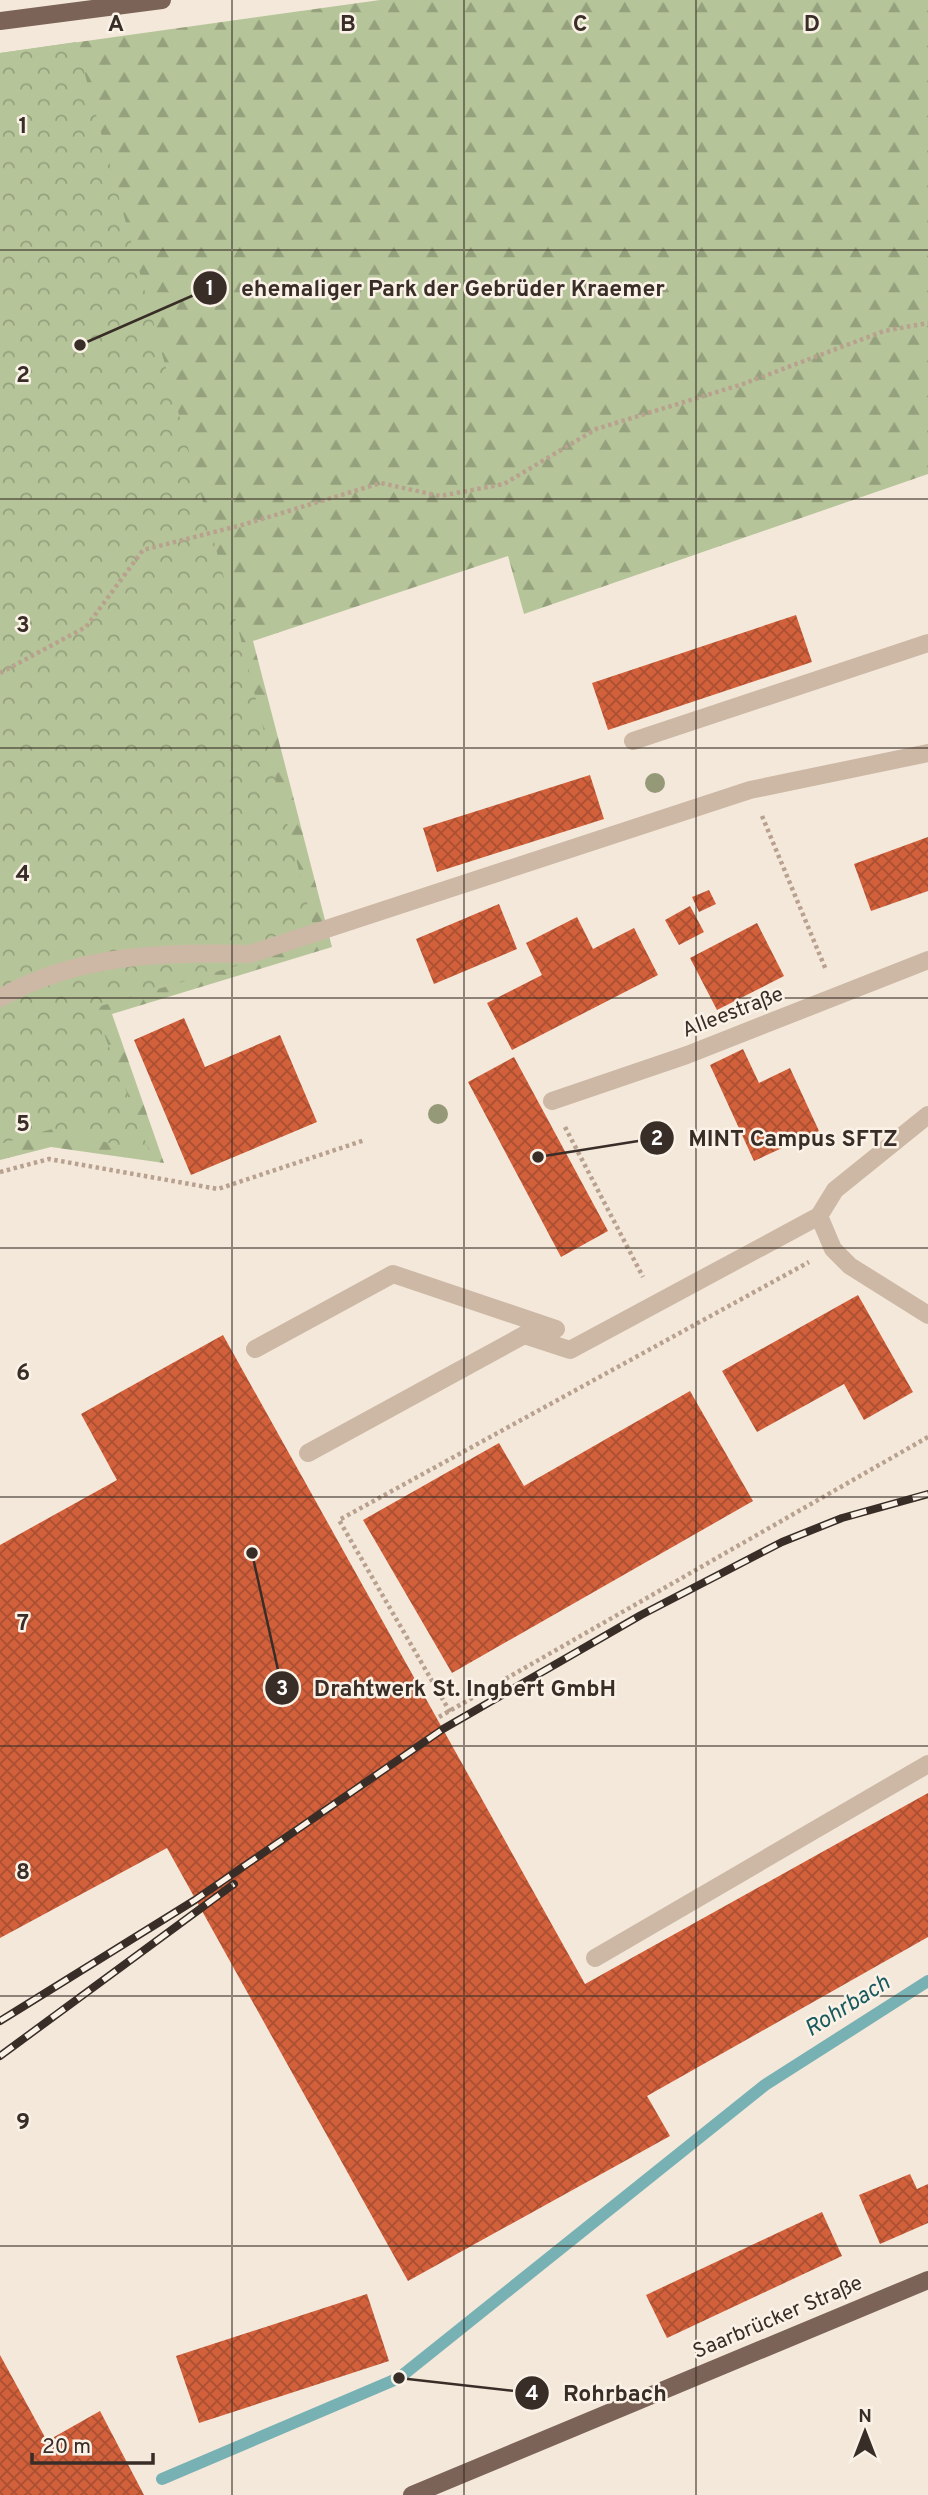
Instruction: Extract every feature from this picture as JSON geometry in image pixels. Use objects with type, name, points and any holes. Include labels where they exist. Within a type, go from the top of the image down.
[{"type":"main road","points":[[0,21],[162,0]]},
{"type":"main road","name":"Saarbrücker Straße","points":[[412,2495],[928,2280]]},
{"type":"lane","points":[[633,741],[928,643]]},
{"type":"lane","points":[[0,999],[29,982],[102,961],[167,952],[250,954],[750,790],[928,753]]},
{"type":"lane","name":"Alleestraße","points":[[552,1101],[687,1055],[928,960]]},
{"type":"lane","points":[[309,1453],[524,1335],[570,1350],[818,1216],[835,1190],[928,1115]]},
{"type":"lane","points":[[818,1216],[833,1249],[850,1266],[928,1315]]},
{"type":"lane","points":[[255,1349],[393,1274],[556,1329]]},
{"type":"lane","points":[[595,1958],[928,1764]]},
{"type":"path","points":[[0,673],[86,627],[143,550],[242,525],[381,483],[440,496],[504,484],[596,429],[743,384],[884,331],[928,323]]},
{"type":"path","points":[[779,851],[837,997]]},
{"type":"path","points":[[552,1101],[657,1302]]},
{"type":"path","points":[[0,1172],[50,1159],[218,1189],[365,1140]]},
{"type":"path","points":[[450,1712],[339,1520],[833,1249]]},
{"type":"path","points":[[439,1717],[928,1437]]},
{"type":"green space","points":[[380,0],[928,0],[928,474],[524,614],[508,556],[253,641],[332,947],[112,1014],[164,1163],[51,1147],[0,1160],[0,53]]},
{"type":"green space","points":[[76,42],[240,636],[317,942],[94,1008],[150,1153],[52,1129],[0,1144],[0,53]]},
{"type":"building","points":[[796,615],[812,662],[608,730],[592,683]]},
{"type":"building","points":[[590,775],[604,819],[437,872],[423,828]]},
{"type":"building","points":[[928,837],[928,891],[871,911],[854,864]]},
{"type":"building","points":[[709,890],[716,904],[699,912],[692,897]]},
{"type":"building","points":[[499,904],[517,949],[434,984],[416,939]]},
{"type":"building","points":[[690,906],[704,932],[679,945],[665,920]]},
{"type":"building","points":[[577,917],[593,949],[634,928],[658,975],[512,1050],[487,1003],[542,975],[526,943]]},
{"type":"building","points":[[757,923],[784,976],[717,1010],[690,958]]},
{"type":"building","points":[[184,1018],[205,1067],[280,1035],[317,1122],[191,1175],[134,1040]]},
{"type":"building","points":[[743,1049],[759,1083],[790,1068],[819,1131],[754,1161],[710,1065]]},
{"type":"building","points":[[514,1057],[608,1231],[561,1257],[468,1082]]},
{"type":"building","points":[[858,1295],[913,1392],[864,1420],[844,1384],[757,1432],[722,1371]]},
{"type":"building","points":[[223,1335],[585,1984],[928,1793],[928,1937],[647,2096],[670,2136],[408,2281],[167,1848],[0,1938],[0,1545],[117,1480],[81,1414]]},
{"type":"building","points":[[690,1391],[753,1501],[452,1673],[363,1520],[499,1443],[524,1486]]},
{"type":"building","points":[[910,2174],[917,2189],[928,2184],[928,2223],[880,2244],[859,2195]]},
{"type":"building","points":[[822,2212],[842,2256],[667,2338],[646,2295]]},
{"type":"building","points":[[367,2294],[389,2361],[199,2423],[176,2356]]},
{"type":"building","points":[[0,2355],[47,2441],[100,2411],[144,2495],[0,2495]]},
{"type":"waterway","name":"Rohrbach","points":[[162,2479],[399,2378],[765,2085],[928,1981]]},
{"type":"railway","points":[[0,2021],[195,1900],[443,1729],[641,1615],[782,1542],[842,1518],[928,1494]]},
{"type":"railway","points":[[0,2056],[234,1884]]},
{"type":"place","name":"ehemaliger Park der Gebrüder Kraemer","points":[[80,345]]},
{"type":"place","name":"MINT Campus SFTZ","points":[[538,1157]]},
{"type":"place","name":"Drahtwerk St. Ingbert GmbH","points":[[252,1553]]},
{"type":"place","name":"Rohrbach","points":[[399,2378]]}]
